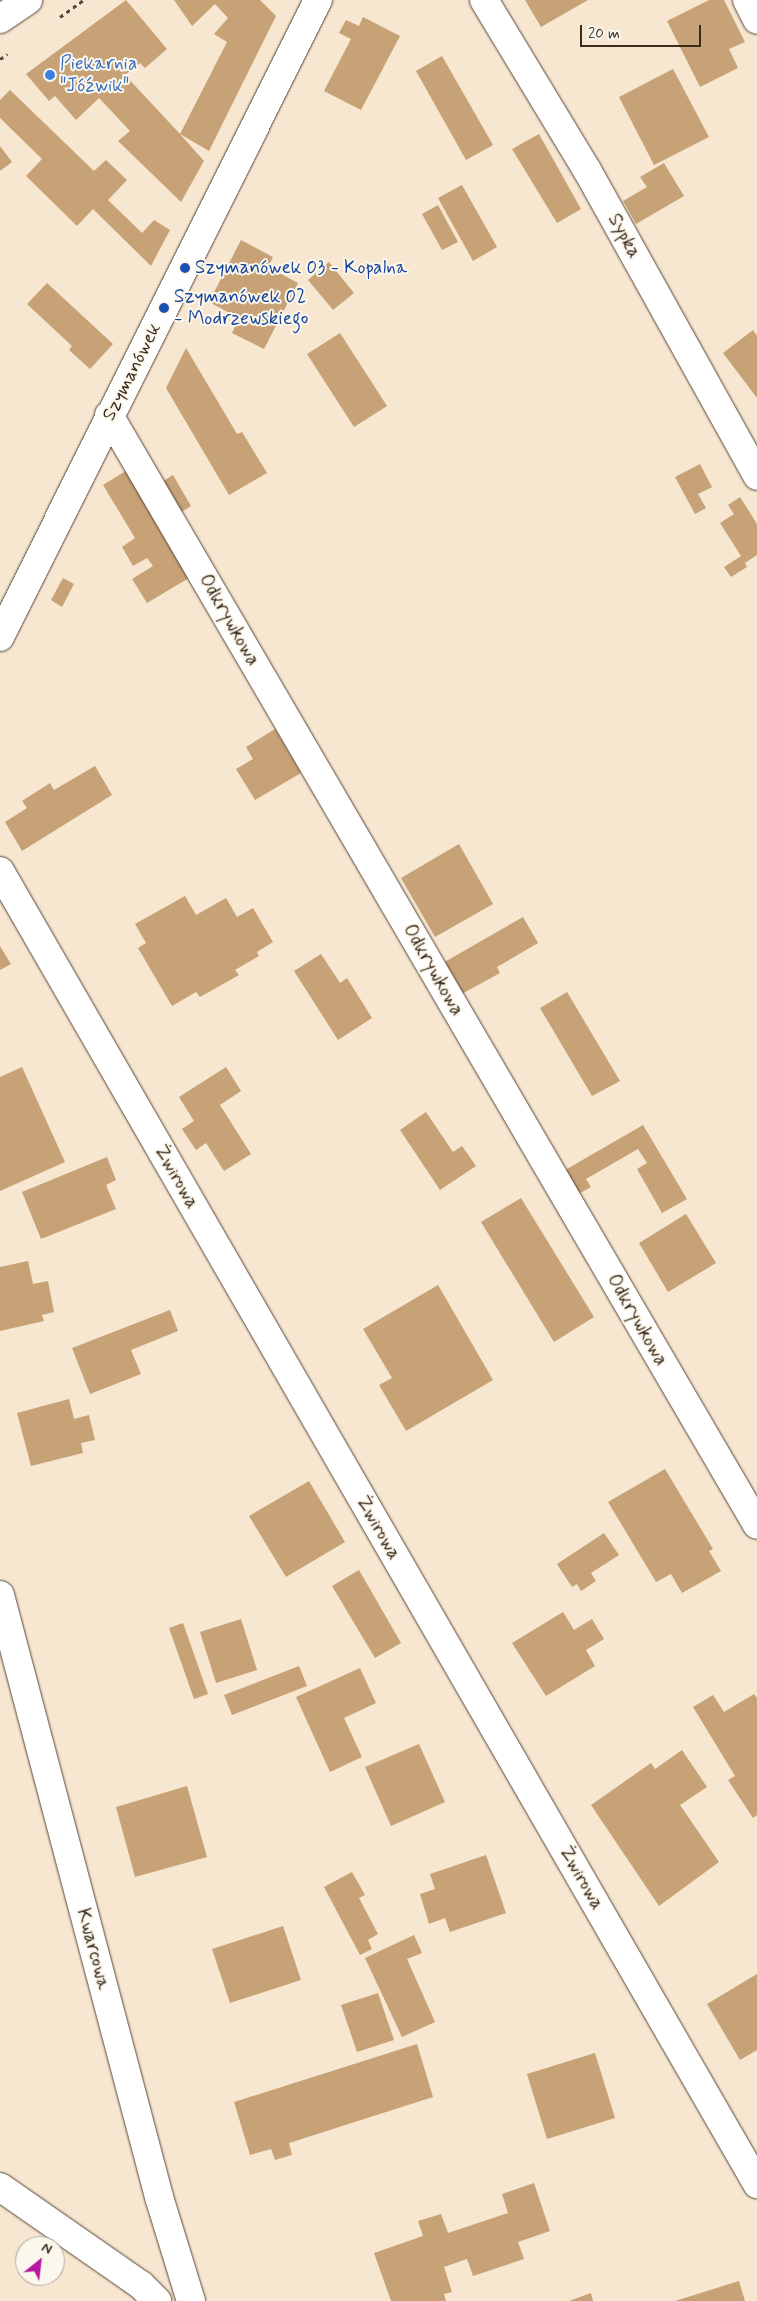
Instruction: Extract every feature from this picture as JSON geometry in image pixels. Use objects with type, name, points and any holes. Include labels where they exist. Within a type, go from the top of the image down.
[{"type":"street","points":[[0,19],[28,0]]},
{"type":"street","name":"Szymanówek","points":[[0,637],[318,0]]},
{"type":"street","name":"Sypka","points":[[484,0],[587,170],[757,476]]},
{"type":"street","points":[[746,0],[757,20]]},
{"type":"street","name":"Odkrywkowa","points":[[110,415],[757,1526]]},
{"type":"street","name":"Żwirowa","points":[[0,871],[757,2184]]},
{"type":"street","name":"Kwarcowa","points":[[0,1595],[159,2197],[191,2301]]},
{"type":"street","points":[[0,2186],[142,2285],[157,2301]]},
{"type":"building","points":[[126,0],[167,49],[145,68],[140,63],[125,75],[204,161],[181,202],[118,141],[130,131],[99,98],[76,120],[55,96],[49,101],[26,74]]},
{"type":"building","points":[[174,0],[260,0],[276,16],[209,151],[180,134],[227,42],[214,34],[228,18],[215,4],[192,26]]},
{"type":"building","points":[[525,0],[588,0],[541,27]]},
{"type":"building","points":[[709,0],[724,0],[745,42],[729,49],[738,68],[700,87],[667,21]]},
{"type":"building","points":[[363,17],[400,36],[361,110],[324,91],[351,39],[339,33],[346,20],[359,26]]},
{"type":"building","points":[[442,56],[493,145],[466,160],[416,71]]},
{"type":"building","points":[[673,69],[709,137],[654,165],[619,97]]},
{"type":"building","points":[[10,90],[94,171],[106,160],[127,180],[108,200],[142,233],[154,220],[170,230],[151,266],[93,209],[77,226],[26,176],[42,159],[0,118],[0,100]]},
{"type":"building","points":[[539,134],[581,209],[557,223],[512,149]]},
{"type":"building","points":[[0,146],[12,162],[0,171]]},
{"type":"building","points":[[664,163],[684,196],[636,224],[623,201],[647,187],[640,177]]},
{"type":"building","points":[[462,185],[497,247],[473,261],[438,198]]},
{"type":"building","points":[[438,205],[458,242],[442,250],[422,214]]},
{"type":"building","points":[[241,240],[273,257],[268,267],[298,283],[264,349],[232,333],[239,318],[209,302]]},
{"type":"building","points":[[329,262],[354,293],[333,310],[308,280]]},
{"type":"building","points":[[47,283],[113,344],[90,369],[69,350],[72,346],[27,304]]},
{"type":"building","points":[[753,330],[757,336],[757,398],[723,353]]},
{"type":"building","points":[[340,333],[387,406],[354,427],[307,354]]},
{"type":"building","points":[[186,348],[237,434],[242,432],[267,473],[229,495],[166,388]]},
{"type":"building","points":[[700,464],[712,487],[698,494],[706,508],[695,514],[675,477]]},
{"type":"building","points":[[129,469],[194,575],[147,603],[132,579],[153,566],[147,558],[133,566],[122,547],[135,538],[103,485]]},
{"type":"building","points":[[173,475],[191,506],[178,514],[160,483]]},
{"type":"building","points":[[740,497],[757,524],[757,555],[745,563],[747,567],[731,577],[724,567],[741,556],[720,523],[734,514],[728,505]]},
{"type":"building","points":[[63,578],[74,584],[62,607],[51,600]]},
{"type":"building","points":[[275,729],[301,773],[255,800],[236,769],[253,759],[246,747]]},
{"type":"building","points":[[95,766],[112,795],[22,851],[5,822],[27,808],[22,801],[50,783],[54,790]]},
{"type":"building","points":[[459,844],[493,904],[435,937],[401,878]]},
{"type":"building","points":[[185,896],[196,915],[226,898],[237,917],[253,908],[273,942],[257,952],[259,956],[235,970],[239,975],[200,997],[196,992],[172,1006],[138,948],[146,943],[135,924]]},
{"type":"building","points":[[523,917],[538,943],[497,967],[500,973],[458,996],[441,964]]},
{"type":"building","points":[[0,946],[11,964],[0,970]]},
{"type":"building","points":[[321,954],[340,983],[347,978],[372,1018],[338,1040],[294,971]]},
{"type":"building","points":[[567,992],[620,1081],[592,1096],[540,1008]]},
{"type":"building","points":[[22,1067],[65,1162],[0,1191],[0,1077]]},
{"type":"building","points":[[226,1067],[241,1091],[220,1105],[251,1154],[224,1171],[206,1143],[196,1150],[182,1129],[194,1121],[179,1097]]},
{"type":"building","points":[[426,1112],[453,1152],[462,1146],[476,1166],[440,1190],[400,1130]]},
{"type":"building","points":[[643,1125],[687,1199],[662,1213],[637,1169],[647,1163],[638,1149],[586,1179],[591,1187],[573,1197],[560,1173]]},
{"type":"building","points":[[107,1157],[116,1180],[106,1185],[116,1209],[41,1239],[22,1192]]},
{"type":"building","points":[[521,1198],[594,1317],[554,1342],[481,1222]]},
{"type":"building","points":[[686,1214],[716,1263],[668,1292],[639,1243]]},
{"type":"building","points":[[28,1261],[33,1284],[48,1281],[54,1312],[42,1315],[44,1321],[0,1331],[0,1267]]},
{"type":"building","points":[[438,1285],[493,1380],[406,1431],[379,1385],[392,1378],[363,1329]]},
{"type":"building","points":[[170,1310],[178,1331],[131,1350],[141,1374],[90,1394],[72,1348]]},
{"type":"building","points":[[69,1399],[74,1419],[89,1415],[95,1440],[81,1443],[83,1453],[31,1466],[17,1413]]},
{"type":"building","points":[[665,1469],[713,1549],[709,1551],[721,1571],[682,1593],[671,1574],[656,1582],[608,1502]]},
{"type":"building","points":[[309,1481],[345,1542],[286,1577],[249,1516]]},
{"type":"building","points":[[604,1533],[619,1555],[591,1573],[596,1581],[581,1591],[577,1584],[572,1587],[557,1564]]},
{"type":"building","points":[[359,1570],[401,1643],[375,1658],[332,1586]]},
{"type":"building","points":[[563,1612],[574,1630],[592,1619],[604,1639],[586,1650],[595,1666],[546,1696],[512,1643]]},
{"type":"building","points":[[241,1619],[257,1670],[216,1683],[200,1632]]},
{"type":"building","points":[[183,1623],[208,1694],[194,1699],[169,1628]]},
{"type":"building","points":[[299,1666],[307,1686],[232,1715],[224,1695]]},
{"type":"building","points":[[360,1668],[376,1703],[344,1718],[362,1757],[330,1772],[296,1697]]},
{"type":"building","points":[[754,1694],[757,1698],[757,1815],[753,1818],[728,1780],[735,1776],[693,1707],[713,1695],[724,1712]]},
{"type":"building","points":[[419,1744],[445,1802],[391,1826],[365,1767]]},
{"type":"building","points":[[682,1750],[707,1787],[680,1805],[719,1862],[659,1906],[591,1805],[651,1763],[655,1769]]},
{"type":"building","points":[[187,1786],[207,1857],[135,1877],[116,1807]]},
{"type":"building","points":[[486,1855],[506,1913],[450,1932],[445,1918],[429,1924],[420,1894],[435,1889],[430,1874]]},
{"type":"building","points":[[352,1872],[365,1895],[359,1898],[378,1934],[368,1940],[372,1949],[360,1955],[324,1887]]},
{"type":"building","points":[[283,1926],[301,1980],[230,2003],[212,1949]]},
{"type":"building","points":[[414,1935],[422,1953],[407,1959],[435,2022],[402,2037],[365,1958]]},
{"type":"building","points":[[757,1974],[757,2050],[740,2060],[707,2004]]},
{"type":"building","points":[[378,1993],[394,2040],[357,2052],[341,2005]]},
{"type":"building","points":[[417,2044],[433,2097],[289,2143],[292,2155],[275,2160],[271,2149],[250,2155],[234,2102]]},
{"type":"building","points":[[595,2053],[615,2118],[547,2139],[527,2074]]},
{"type":"building","points":[[534,2183],[550,2231],[518,2242],[524,2259],[473,2276],[467,2259],[444,2267],[452,2292],[444,2294],[446,2301],[391,2301],[374,2253],[423,2236],[418,2221],[441,2214],[448,2233],[508,2213],[502,2194]]},
{"type":"building","points":[[739,2281],[745,2301],[675,2301]]},
{"type":"building","points":[[591,2293],[593,2301],[569,2301]]},
{"type":"place","name":"Piekarnia \"Jóźwik\"","points":[[50,75]]},
{"type":"place","name":"Szymanówek 03 - Kopalna","points":[[185,268]]},
{"type":"place","name":"Szymanówek 02 - Modrzewskiego","points":[[164,308]]}]
